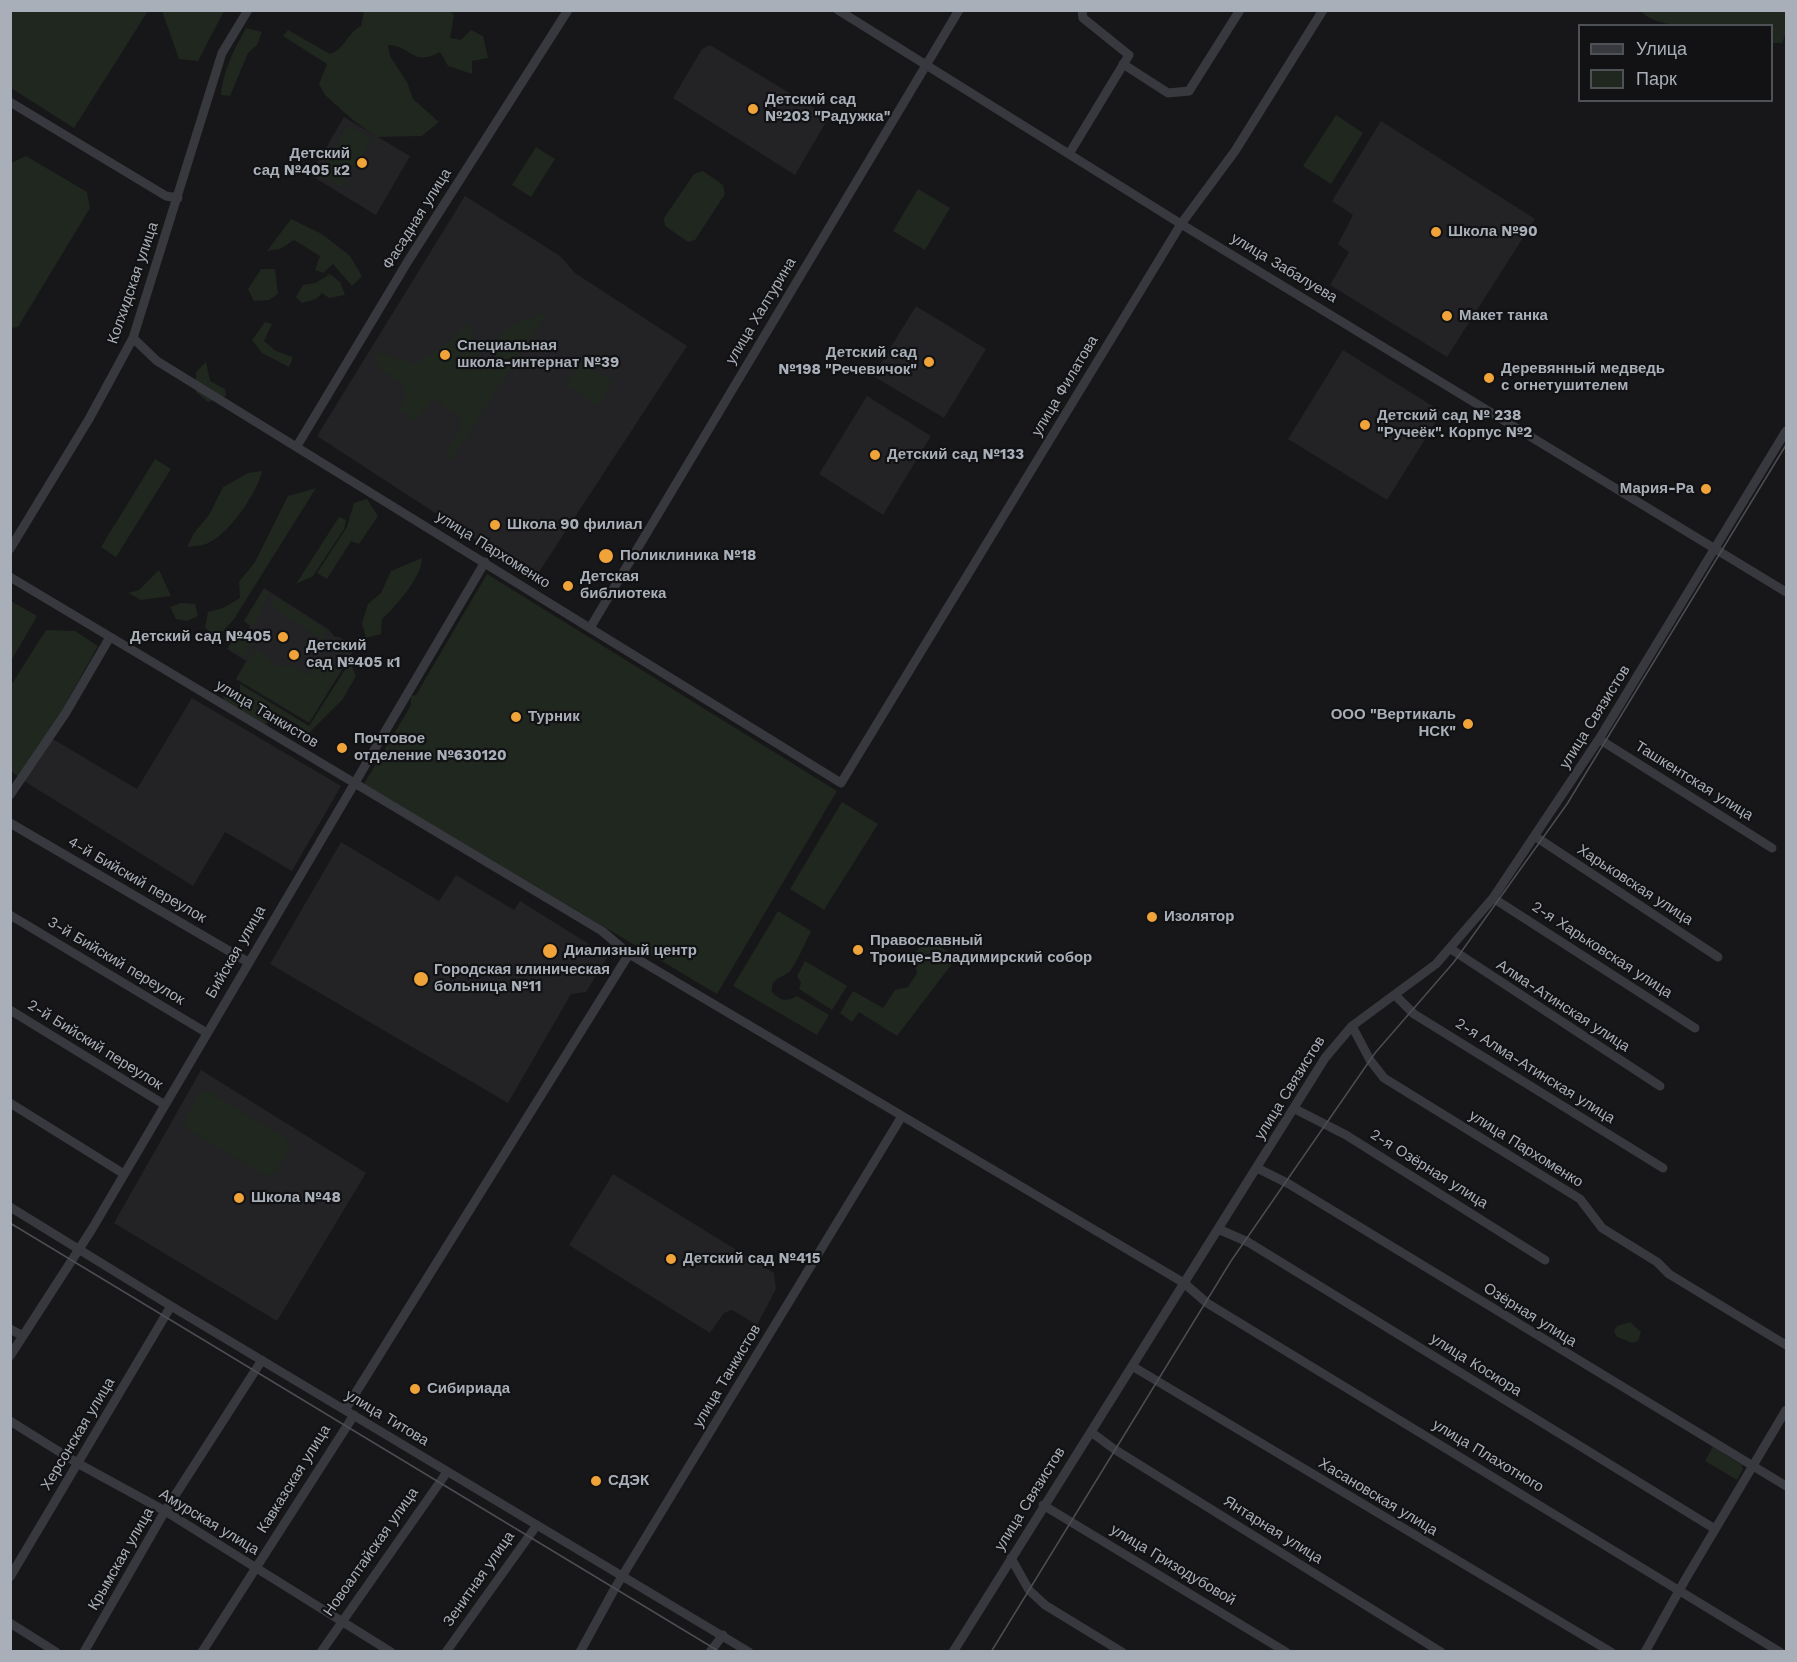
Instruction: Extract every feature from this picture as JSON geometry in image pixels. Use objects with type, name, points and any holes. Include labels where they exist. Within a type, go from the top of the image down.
[{"type":"street","name":"Колхидская улица","points":[[10,549],[89,419],[134,338],[222,53],[248,10]]},
{"type":"street","name":"Фасадная улица","points":[[297,446],[408,261],[568,10]]},
{"type":"street","name":"улица Забалуева","points":[[838,10],[855,15],[926,64],[1181,224],[1786,592]]},
{"type":"street","name":"улица Халтурина","points":[[590,628],[959,10]]},
{"type":"street","points":[[1069,154],[1129,54],[1083,18],[1082,10]]},
{"type":"street","points":[[1123,64],[1168,93],[1189,91],[1240,10]]},
{"type":"street","name":"улица Филатова","points":[[841,783],[1181,224],[1235,151],[1323,10]]},
{"type":"street","points":[[10,102],[166,196],[178,198]]},
{"type":"street","name":"улица Пархоменко","points":[[134,338],[151,357],[841,783]]},
{"type":"street","name":"улица Связистов","points":[[958,1650],[1043,1505],[1325,1058],[1352,1026],[1436,964],[1493,898],[1536,837],[1599,739],[1786,431]]},
{"type":"street","name":"Бийская улица","points":[[10,1356],[80,1249],[485,562]]},
{"type":"street","name":"улица Танкистов","points":[[10,577],[602,931],[628,954],[1184,1282]]},
{"type":"street","points":[[10,795],[65,714],[110,637]]},
{"type":"street","name":"Ташкентская улица","points":[[1599,739],[1772,848]]},
{"type":"street","name":"4-й Бийский переулок","points":[[10,823],[248,962]]},
{"type":"street","name":"Харьковская улица","points":[[1536,837],[1718,957]]},
{"type":"street","name":"2-я Харьковская улица","points":[[1493,898],[1695,1028]]},
{"type":"street","name":"3-й Бийский переулок","points":[[10,915],[207,1033]]},
{"type":"street","name":"Алма-Атинская улица","points":[[1451,949],[1660,1086]]},
{"type":"street","points":[[345,1410],[628,954]]},
{"type":"street","name":"2-я Алма-Атинская улица","points":[[1395,995],[1414,1014],[1663,1168]]},
{"type":"street","name":"2-й Бийский переулок","points":[[10,1010],[165,1105]]},
{"type":"street","name":"улица Пархоменко","points":[[1352,1026],[1370,1060],[1384,1078],[1580,1199],[1602,1228],[1658,1262],[1670,1274],[1786,1345]]},
{"type":"street","points":[[10,1103],[124,1174]]},
{"type":"street","name":"2-я Озёрная улица","points":[[1295,1108],[1346,1135],[1545,1260]]},
{"type":"street","name":"улица Танкистов","points":[[580,1652],[902,1116]]},
{"type":"street","name":"Озёрная улица","points":[[1257,1168],[1289,1184],[1786,1486]]},
{"type":"street","name":"улица Титова","points":[[10,1207],[749,1652]]},
{"type":"street","name":"улица Косиора","points":[[1218,1229],[1248,1242],[1715,1530]]},
{"type":"street","name":"улица Плахотного","points":[[1184,1282],[1207,1303],[1682,1590],[1780,1652]]},
{"type":"street","name":"Херсонская улица","points":[[10,1577],[171,1306]]},
{"type":"street","points":[[10,1329],[23,1336]]},
{"type":"street","name":"Крымская улица","points":[[84,1652],[165,1511],[262,1360]]},
{"type":"street","name":"Хасановская улица","points":[[1132,1366],[1611,1652]]},
{"type":"street","points":[[1646,1652],[1786,1410]]},
{"type":"street","name":"Кавказская улица","points":[[202,1652],[354,1416]]},
{"type":"street","name":"Амурская улица","points":[[10,1421],[79,1464],[165,1511],[391,1652]]},
{"type":"street","name":"Янтарная улица","points":[[1091,1431],[1119,1452],[1440,1652]]},
{"type":"street","name":"Новоалтайская улица","points":[[321,1652],[447,1472]]},
{"type":"street","name":"улица Гризодубовой","points":[[1043,1505],[1286,1652]]},
{"type":"street","name":"Зенитная улица","points":[[446,1652],[537,1525]]},
{"type":"street","points":[[1011,1558],[1029,1590],[1045,1605],[1122,1652]]},
{"type":"street","points":[[10,1623],[56,1652]]},
{"type":"street","points":[[710,1652],[723,1635]]},
{"type":"shaded area","name":"Детский сад №203 \"Радужка\"","points":[[710,45],[829,117],[795,175],[673,98],[702,49]]},
{"type":"shaded area","name":"Детский сад №405 к2","points":[[344,117],[410,156],[376,215],[310,175]]},
{"type":"shaded area","name":"Школа №90","points":[[1381,121],[1535,219],[1447,357],[1330,285],[1349,252],[1338,244],[1353,215],[1332,201]]},
{"type":"shaded area","points":[[465,196],[560,256],[575,273],[687,346],[535,578],[317,436]]},
{"type":"shaded area","name":"Детский сад №198 \"Речевичок\"","points":[[916,306],[986,349],[944,418],[873,376]]},
{"type":"shaded area","name":"Детский сад № 238 \"Ручеёк\". Корпус №2","points":[[1343,350],[1442,412],[1387,500],[1288,439]]},
{"type":"shaded area","name":"Детский сад №133","points":[[867,396],[931,436],[883,515],[819,474]]},
{"type":"shaded area","name":"Детский сад №405 к1","points":[[264,588],[328,629],[335,637],[356,647],[309,723],[236,679],[246,661],[227,649],[240,628],[247,631],[250,626],[244,621]]},
{"type":"shaded area","points":[[192,698],[341,786],[292,871],[225,832],[193,886],[24,781],[51,738],[137,789]]},
{"type":"shaded area","name":"Городская клиническая больница №11","points":[[341,842],[439,901],[456,875],[514,910],[520,901],[608,956],[586,992],[571,994],[508,1103],[270,964]]},
{"type":"shaded area","name":"Школа №48","points":[[201,1070],[366,1173],[277,1321],[114,1223]]},
{"type":"shaded area","name":"Детский сад №415","points":[[613,1174],[774,1273],[776,1289],[757,1325],[732,1310],[724,1313],[710,1333],[569,1245]]},
{"type":"green space","points":[[10,11],[148,11],[74,128],[11,88]]},
{"type":"green space","points":[[162,11],[224,11],[198,61],[179,59]]},
{"type":"green space","points":[[364,11],[450,11],[454,15],[450,38],[461,40],[471,30],[483,36],[488,58],[472,61],[472,74],[448,66],[440,52],[431,56],[418,57],[396,46],[388,45],[390,56],[407,82],[413,99],[439,122],[422,136],[377,137],[354,121],[325,95],[319,84],[327,64],[283,36],[288,30],[330,54],[339,49],[361,26]]},
{"type":"green space","points":[[1641,11],[1786,11],[1786,33],[1782,43],[1773,43],[1773,24],[1672,24],[1651,19]]},
{"type":"green space","points":[[246,28],[262,32],[257,45],[248,53],[230,96],[221,95],[233,52]]},
{"type":"green space","points":[[1336,115],[1363,133],[1331,184],[1303,166]]},
{"type":"green space","points":[[349,125],[372,139],[342,188],[319,174]]},
{"type":"green space","points":[[536,147],[555,159],[531,197],[512,185]]},
{"type":"green space","points":[[26,156],[87,192],[90,208],[18,327],[11,328],[11,163]]},
{"type":"green space","points":[[703,171],[723,185],[725,194],[695,240],[688,242],[665,226],[664,218],[694,174]]},
{"type":"green space","points":[[918,189],[950,208],[925,250],[893,231]]},
{"type":"green space","points":[[291,219],[322,234],[350,256],[362,276],[352,286],[333,264],[323,273],[315,270],[320,256],[294,240],[280,249],[267,251]]},
{"type":"green space","points":[[261,269],[275,269],[278,294],[269,300],[254,301],[248,289]]},
{"type":"green space","points":[[330,274],[340,282],[345,295],[329,298],[322,293],[316,299],[302,303],[296,297],[303,285],[315,283]]},
{"type":"green space","points":[[549,310],[451,460],[444,457],[462,424],[458,414],[446,409],[435,397],[415,421],[399,409],[406,398],[403,384],[379,369],[375,352],[416,364],[449,342],[468,323],[478,347],[477,368],[495,362],[499,337],[513,325]]},
{"type":"green space","points":[[265,322],[272,324],[264,341],[276,351],[293,357],[289,367],[262,353],[252,340]]},
{"type":"green space","points":[[581,361],[613,382],[598,406],[566,385]]},
{"type":"green space","points":[[206,362],[210,381],[225,389],[226,396],[208,402],[196,392],[196,372]]},
{"type":"green space","points":[[155,459],[171,469],[116,557],[101,547]]},
{"type":"green space","points":[[262,471],[255,490],[223,533],[206,544],[187,547],[194,533],[209,515],[223,487],[248,473]]},
{"type":"green space","points":[[316,488],[234,619],[219,636],[214,638],[205,627],[208,612],[223,608],[240,598],[239,582],[255,562],[288,496]]},
{"type":"green space","points":[[367,499],[378,516],[359,544],[351,541],[327,579],[317,573],[347,527],[354,503]]},
{"type":"green space","points":[[339,517],[346,520],[344,529],[313,576],[296,584]]},
{"type":"green space","points":[[422,558],[418,574],[413,582],[382,619],[381,634],[366,638],[362,623],[368,604],[381,593],[391,571]]},
{"type":"green space","points":[[159,570],[171,596],[141,600],[128,593],[139,590]]},
{"type":"green space","points":[[487,574],[837,791],[717,994],[364,784],[411,705],[411,696],[416,695]]},
{"type":"green space","points":[[264,589],[270,593],[254,627],[244,621]]},
{"type":"green space","points":[[275,596],[327,630],[323,640],[273,608],[272,603]]},
{"type":"green space","points":[[11,601],[37,616],[11,661]]},
{"type":"green space","points":[[181,603],[195,604],[198,616],[187,621],[176,619],[170,607]]},
{"type":"green space","points":[[240,629],[256,638],[244,658],[228,648]]},
{"type":"green space","points":[[46,630],[75,631],[98,646],[55,723],[18,777],[11,771],[10,687]]},
{"type":"green space","points":[[255,648],[275,665],[286,667],[293,665],[309,675],[318,661],[324,661],[341,671],[309,722],[236,679]]},
{"type":"green space","points":[[350,662],[356,676],[342,700],[309,733],[285,717],[274,716],[263,727],[224,703],[223,696],[240,699],[240,684],[309,726]]},
{"type":"green space","points":[[842,802],[878,824],[824,910],[790,889]]},
{"type":"green space","points":[[778,911],[811,931],[794,966],[788,973],[774,981],[772,992],[784,1000],[797,996],[829,1015],[817,1035],[733,986]]},
{"type":"green space","points":[[926,938],[957,957],[897,1036],[859,1012],[852,1022],[840,1013],[853,991],[883,1008],[895,990],[908,987],[917,973],[913,956]]},
{"type":"green space","points":[[805,961],[847,986],[832,1010],[799,989],[801,983],[797,976]]},
{"type":"green space","points":[[208,1091],[287,1139],[291,1148],[274,1173],[266,1176],[187,1129],[184,1121],[199,1093]]},
{"type":"green space","points":[[1630,1322],[1641,1332],[1638,1341],[1632,1343],[1617,1337],[1614,1331],[1617,1326]]},
{"type":"green space","points":[[1713,1447],[1742,1465],[1743,1469],[1737,1480],[1705,1461]]},
{"type":"tram line","points":[[991,1652],[1231,1261],[1375,1053],[1454,962],[1567,804],[1786,445]]},
{"type":"tram line","points":[[10,1223],[720,1652]]},
{"type":"place","name":"Детский сад №203 \"Радужка\"","points":[[753,109]]},
{"type":"place","name":"Детский сад №405 к2","points":[[362,163]]},
{"type":"place","name":"Школа №90","points":[[1436,232]]},
{"type":"place","name":"Макет танка","points":[[1447,316]]},
{"type":"place","name":"Специальная школа-интернат №39","points":[[445,355]]},
{"type":"place","name":"Детский сад №198 \"Речевичок\"","points":[[929,362]]},
{"type":"place","name":"Деревянный медведь с огнетушителем","points":[[1489,378]]},
{"type":"place","name":"Детский сад № 238 \"Ручеёк\". Корпус №2","points":[[1365,425]]},
{"type":"place","name":"Детский сад №133","points":[[875,455]]},
{"type":"place","name":"Мария-Ра","points":[[1706,489]]},
{"type":"place","name":"Школа 90 филиал","points":[[495,525]]},
{"type":"place","name":"Поликлиника №18","points":[[606,556]]},
{"type":"place","name":"Детская библиотека","points":[[568,586]]},
{"type":"place","name":"Детский сад №405","points":[[283,637]]},
{"type":"place","name":"Детский сад №405 к1","points":[[294,655]]},
{"type":"place","name":"Турник","points":[[516,717]]},
{"type":"place","name":"ООО \"Вертикаль НСК\"","points":[[1468,724]]},
{"type":"place","name":"Почтовое отделение №630120","points":[[342,748]]},
{"type":"place","name":"Изолятор","points":[[1152,917]]},
{"type":"place","name":"Православный Троице-Владимирский собор","points":[[858,950]]},
{"type":"place","name":"Диализный центр","points":[[550,951]]},
{"type":"place","name":"Городская клиническая больница №11","points":[[421,979]]},
{"type":"place","name":"Школа №48","points":[[239,1198]]},
{"type":"place","name":"Детский сад №415","points":[[671,1259]]},
{"type":"place","name":"Сибириада","points":[[415,1389]]},
{"type":"place","name":"СДЭК","points":[[596,1481]]}]
